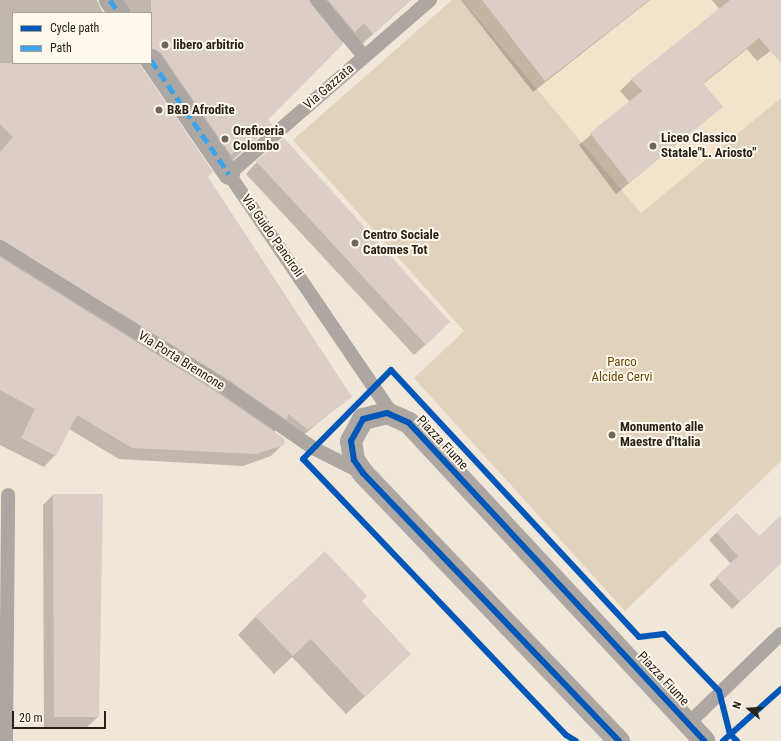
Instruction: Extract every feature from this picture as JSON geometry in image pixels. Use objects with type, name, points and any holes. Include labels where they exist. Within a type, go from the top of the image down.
[{"type":"street","points":[[110,0],[118,12]]},
{"type":"street","name":"Via Guido Panciroli","points":[[152,61],[229,174]]},
{"type":"street","name":"Piazza Fiume","points":[[619,741],[362,473],[351,450],[357,426],[370,414],[392,414],[409,423],[705,741]]},
{"type":"lane","points":[[317,0],[364,56]]},
{"type":"lane","name":"Via Gazzata","points":[[229,174],[430,0]]},
{"type":"lane","name":"Via Guido Panciroli","points":[[229,174],[392,414]]},
{"type":"lane","name":"Via Porta Brennone","points":[[0,247],[220,384],[313,448],[362,473]]},
{"type":"lane","points":[[6,741],[8,495]]},
{"type":"lane","points":[[689,723],[781,634]]},
{"type":"shaded area","name":"Liceo Classico Statale\"L. Ariosto\"","points":[[462,0],[780,0],[781,98],[641,213]]},
{"type":"green space","name":"Parco Alcide Cervi","points":[[452,0],[462,0],[641,213],[781,98],[781,461],[625,611],[414,378],[464,331],[293,140]]},
{"type":"building","points":[[151,0],[309,0],[343,44],[268,120],[273,125],[245,149],[241,145],[231,155],[161,53],[152,48]]},
{"type":"building","points":[[328,0],[411,0],[373,34],[364,23],[355,32]]},
{"type":"building","points":[[482,0],[649,0],[545,81]]},
{"type":"building","points":[[730,0],[781,0],[781,63],[759,38],[703,83],[723,107],[629,183],[590,133],[642,91],[631,79]]},
{"type":"building","points":[[0,63],[140,64],[213,172],[208,177],[352,397],[308,430],[288,414],[287,420],[224,377],[0,239],[0,152],[13,137],[0,124]]},
{"type":"building","name":"Centro Sociale Catomes Tot","points":[[284,138],[450,322],[426,345],[256,161]]},
{"type":"building","points":[[0,257],[215,391],[285,439],[284,445],[256,454],[132,448],[77,415],[56,456],[21,438],[35,409],[0,390]]},
{"type":"building","points":[[53,494],[103,494],[99,717],[54,717]]},
{"type":"building","points":[[737,513],[759,536],[781,515],[781,563],[740,602],[716,577],[738,556],[716,532]]},
{"type":"building","points":[[325,551],[367,596],[362,601],[411,654],[365,697],[311,639],[293,656],[255,616]]},
{"type":"marked path","points":[[110,0],[118,12]]},
{"type":"marked path","points":[[152,61],[229,174]]},
{"type":"cycle path","points":[[576,741],[566,735],[303,459],[391,370],[639,637],[664,634],[719,691],[730,734],[737,741]]},
{"type":"cycle path","points":[[619,741],[363,473],[354,460],[351,441],[363,419],[387,413],[409,423],[705,741]]},
{"type":"cycle path","points":[[723,741],[781,689]]},
{"type":"place","name":"libero arbitrio","points":[[165,45]]},
{"type":"place","name":"B&B Afrodite","points":[[159,110]]},
{"type":"place","name":"Oreficeria Colombo","points":[[225,139]]},
{"type":"place","name":"Liceo Classico Statale\"L. Ariosto\"","points":[[653,146]]},
{"type":"place","name":"Centro Sociale Catomes Tot","points":[[355,243]]},
{"type":"place","name":"Monumento alle Maestre d'Italia","points":[[612,435]]}]
